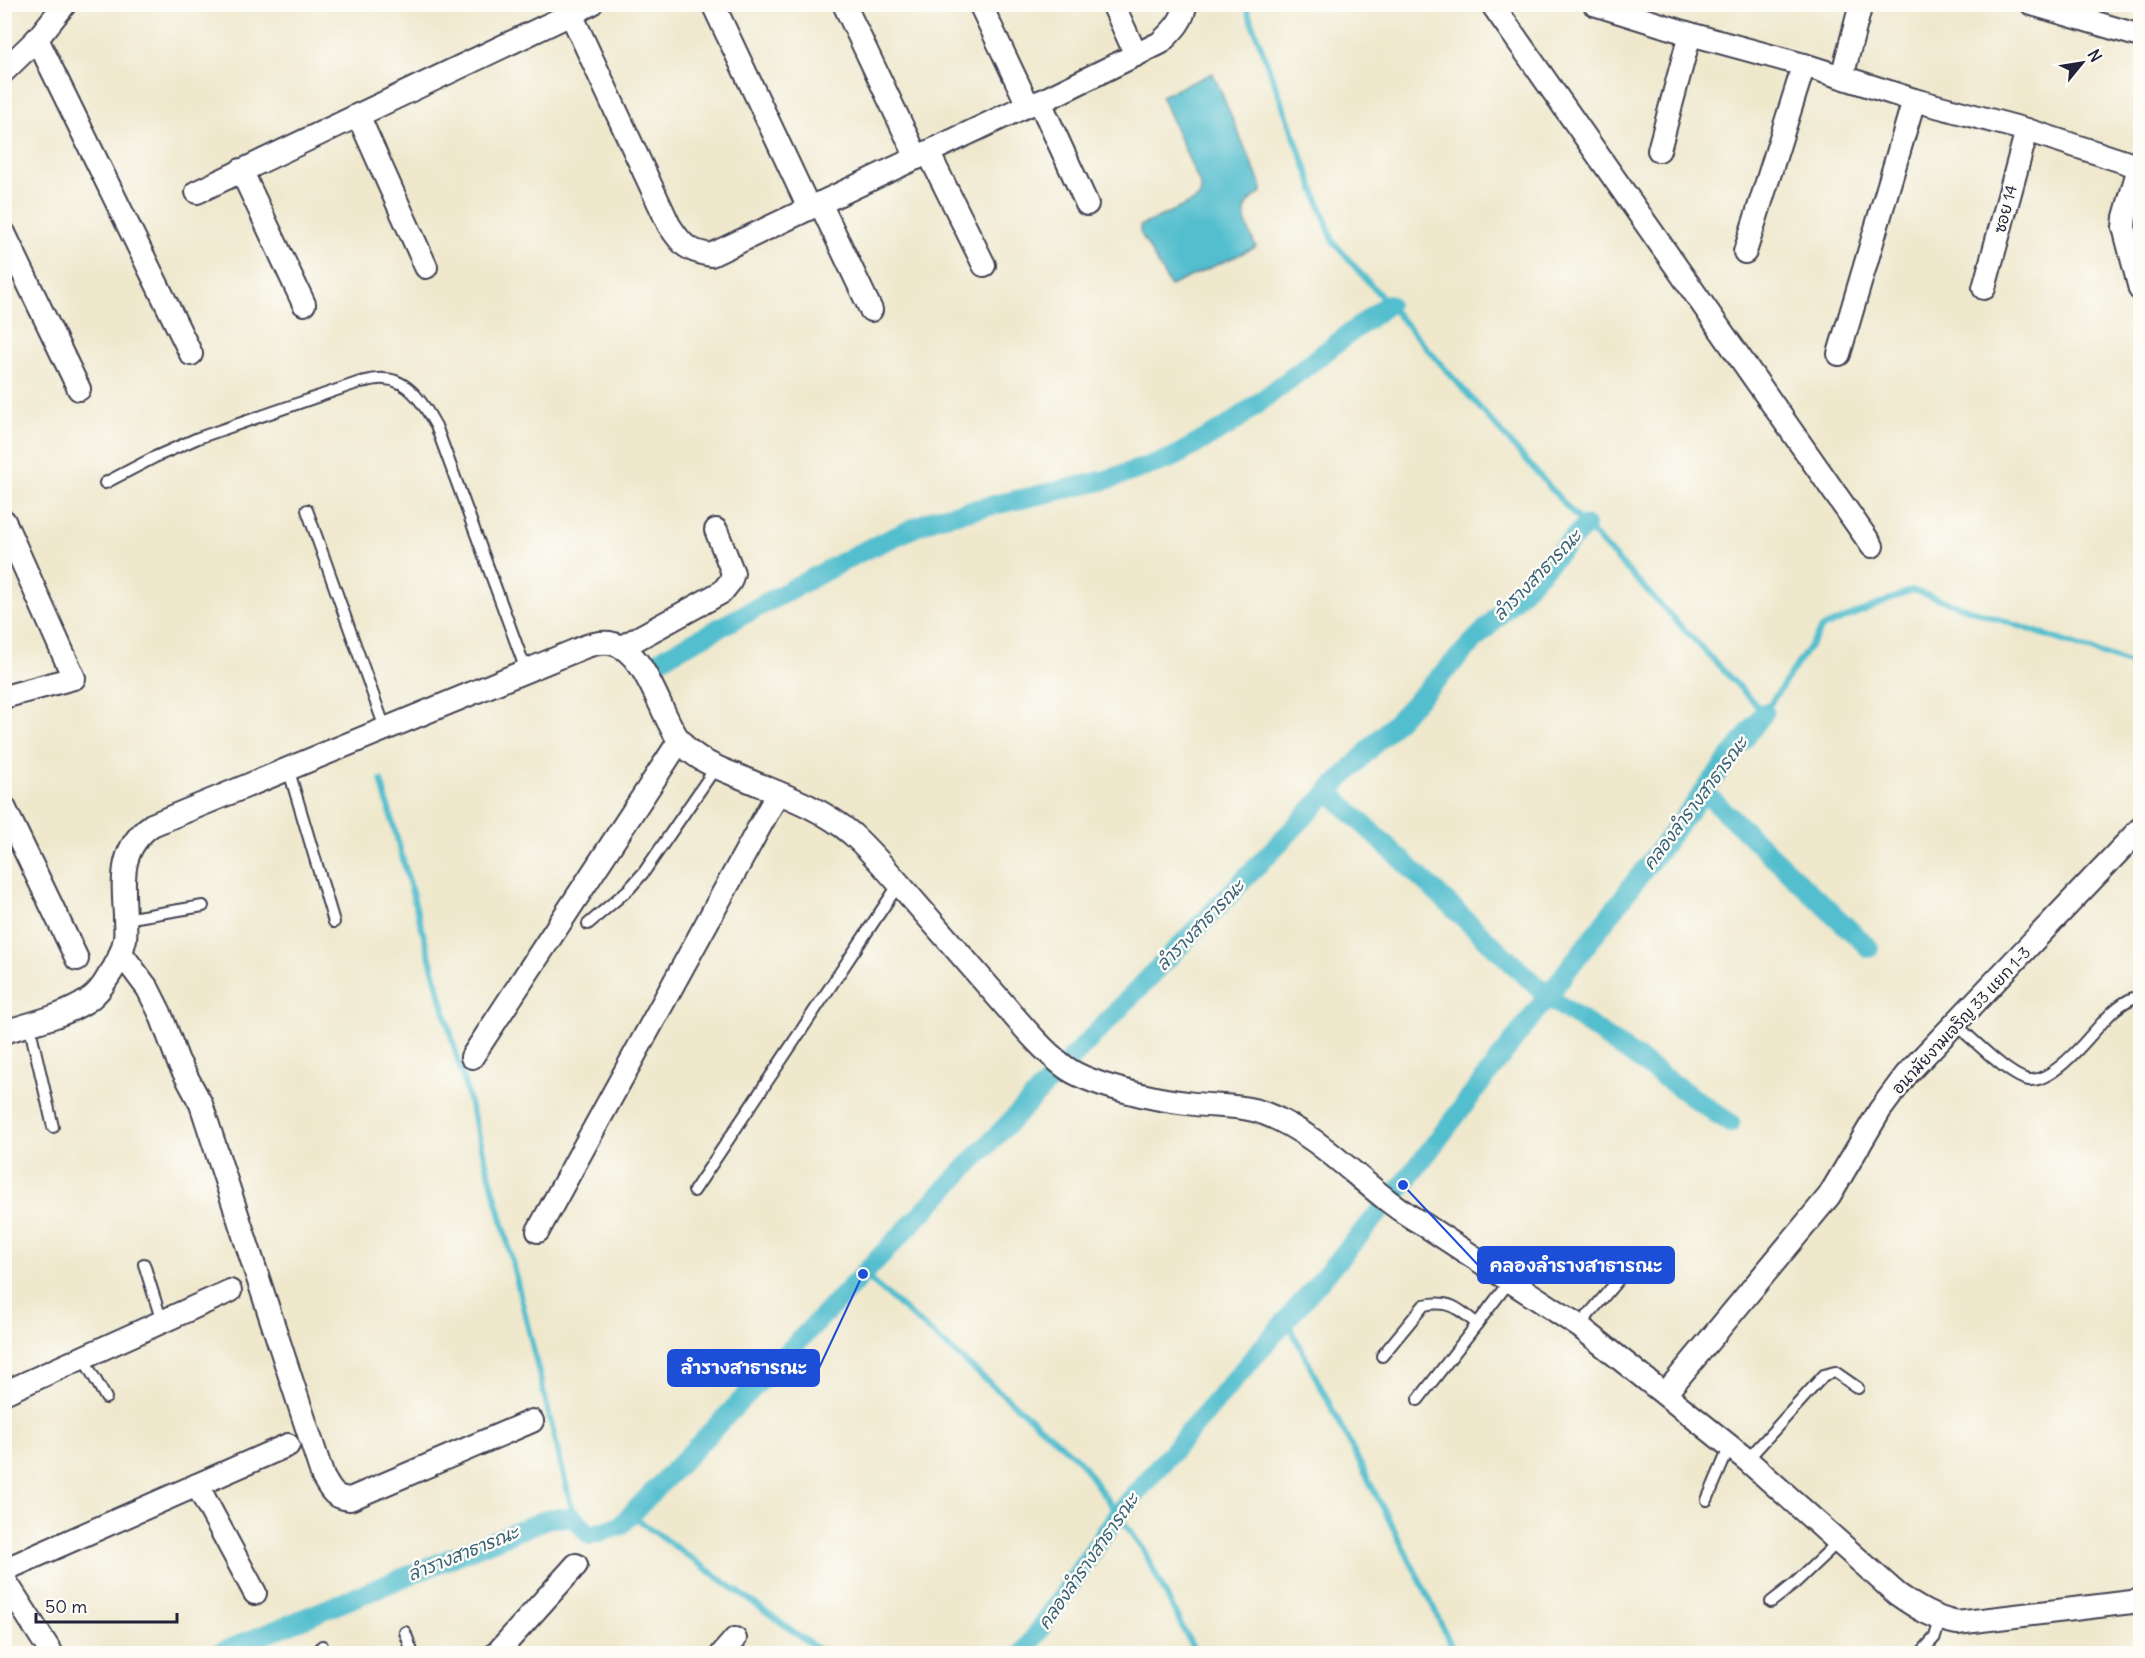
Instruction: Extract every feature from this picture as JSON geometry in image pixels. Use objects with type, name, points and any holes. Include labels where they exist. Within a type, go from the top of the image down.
[{"type":"street","points":[[4,71],[37,39],[65,4]]},
{"type":"street","points":[[713,4],[815,206],[871,310]]},
{"type":"street","points":[[844,4],[984,265]]},
{"type":"street","points":[[980,4],[1087,204]]},
{"type":"street","points":[[1113,4],[1136,55]]},
{"type":"street","points":[[197,192],[581,9],[669,225],[680,242],[693,252],[711,255],[1160,44],[1184,14],[1185,4]]},
{"type":"street","points":[[1492,4],[1872,546]]},
{"type":"street","points":[[1594,4],[1690,34],[1804,65],[1914,100],[2027,130],[2140,166],[2124,227],[2140,289]]},
{"type":"street","points":[[1842,77],[1862,4]]},
{"type":"street","points":[[2032,4],[2140,36]]},
{"type":"street","points":[[1659,150],[1690,34]]},
{"type":"street","points":[[37,39],[191,354]]},
{"type":"street","points":[[1745,252],[1804,65]]},
{"type":"street","points":[[1839,354],[1914,100]]},
{"type":"street","points":[[358,115],[426,267]]},
{"type":"street","name":"ซอย 14","points":[[1984,288],[2027,130]]},
{"type":"street","points":[[242,170],[304,304]]},
{"type":"street","points":[[2130,251],[2140,231]]},
{"type":"street","points":[[4,233],[79,389]]},
{"type":"street","points":[[4,521],[74,678],[4,698]]},
{"type":"street","points":[[622,647],[722,592],[730,582],[733,573],[716,530]]},
{"type":"street","points":[[4,1032],[66,1013],[88,1000],[103,986],[114,970],[125,937],[126,858],[141,833],[152,825],[584,647],[598,643],[611,643],[632,654],[680,740],[693,753],[716,767],[828,817],[853,835],[1059,1062],[1097,1082],[1157,1099],[1189,1104],[1241,1107],[1266,1114],[1293,1126],[1372,1186],[1400,1211],[1579,1326],[1739,1453],[1897,1594],[1922,1612],[1940,1620],[1957,1623],[2140,1601]]},
{"type":"street","points":[[472,1057],[680,740]]},
{"type":"street","points":[[538,1231],[778,793]]},
{"type":"street","points":[[4,807],[77,959]]},
{"type":"street","name":"อนามัยงามเจริญ 33 แยก 1-3","points":[[1665,1395],[1829,1196],[1880,1110],[1906,1075],[2140,829]]},
{"type":"street","points":[[121,953],[148,989],[178,1060],[201,1104],[323,1477],[331,1490],[339,1498],[350,1499],[532,1421]]},
{"type":"street","points":[[4,1393],[230,1291]]},
{"type":"street","points":[[4,1570],[288,1445]]},
{"type":"street","points":[[197,1485],[255,1593]]},
{"type":"street","points":[[496,1653],[576,1565]]},
{"type":"street","points":[[4,1579],[52,1653]]},
{"type":"lane","points":[[105,483],[155,456],[198,438],[360,382],[386,378],[403,384],[422,403],[435,426],[526,670]]},
{"type":"lane","points":[[307,510],[385,728]]},
{"type":"lane","points":[[588,924],[620,897],[644,872],[716,767]]},
{"type":"lane","points":[[288,768],[334,922]]},
{"type":"lane","points":[[694,1191],[899,884]]},
{"type":"lane","points":[[124,910],[203,906]]},
{"type":"lane","points":[[1955,1024],[2011,1072],[2030,1080],[2048,1075],[2057,1068],[2074,1054],[2120,1004],[2133,998]]},
{"type":"lane","points":[[28,1024],[53,1127]]},
{"type":"lane","points":[[144,1264],[162,1322]]},
{"type":"lane","points":[[1579,1326],[1630,1266]]},
{"type":"lane","points":[[1418,1400],[1509,1282]]},
{"type":"lane","points":[[1382,1356],[1424,1305],[1446,1303],[1459,1309],[1477,1324]]},
{"type":"lane","points":[[83,1358],[106,1398]]},
{"type":"lane","points":[[1707,1500],[1739,1453],[1824,1375],[1835,1372],[1858,1388]]},
{"type":"lane","points":[[1772,1602],[1838,1542]]},
{"type":"lane","points":[[1920,1653],[1935,1637],[1940,1620]]},
{"type":"lane","points":[[405,1632],[413,1653]]},
{"type":"water","points":[[1213,73],[1262,188],[1262,192],[1253,198],[1245,210],[1246,223],[1256,247],[1170,286],[1140,232],[1140,226],[1194,201],[1200,196],[1201,187],[1161,96]]},
{"type":"waterway","points":[[1245,4],[1334,243],[1569,509],[1764,713],[1822,628],[1912,590],[2140,667]]},
{"type":"waterway","points":[[661,659],[859,553],[936,518],[1106,480],[1172,458],[1231,424],[1388,304]]},
{"type":"waterway","name":"ลำรางสาธารณะ","points":[[217,1654],[549,1518],[574,1518],[590,1535],[620,1526],[1585,526]]},
{"type":"waterway","name":"คลองลำรางสาธารณะ","points":[[1023,1654],[1118,1514],[1403,1185],[1764,713]]},
{"type":"waterway","points":[[381,780],[503,1224],[574,1518]]},
{"type":"waterway","points":[[1328,791],[1547,996],[1730,1123]]},
{"type":"waterway","points":[[1704,792],[1869,948]]},
{"type":"waterway","points":[[863,1274],[1078,1459],[1143,1549],[1196,1654]]},
{"type":"waterway","points":[[1286,1319],[1430,1600],[1455,1654]]},
{"type":"waterway","points":[[631,1515],[825,1654]]},
{"type":"place","name":"คลองลำรางสาธารณะ","points":[[1403,1185]]},
{"type":"place","name":"ลำรางสาธารณะ","points":[[863,1274]]}]
